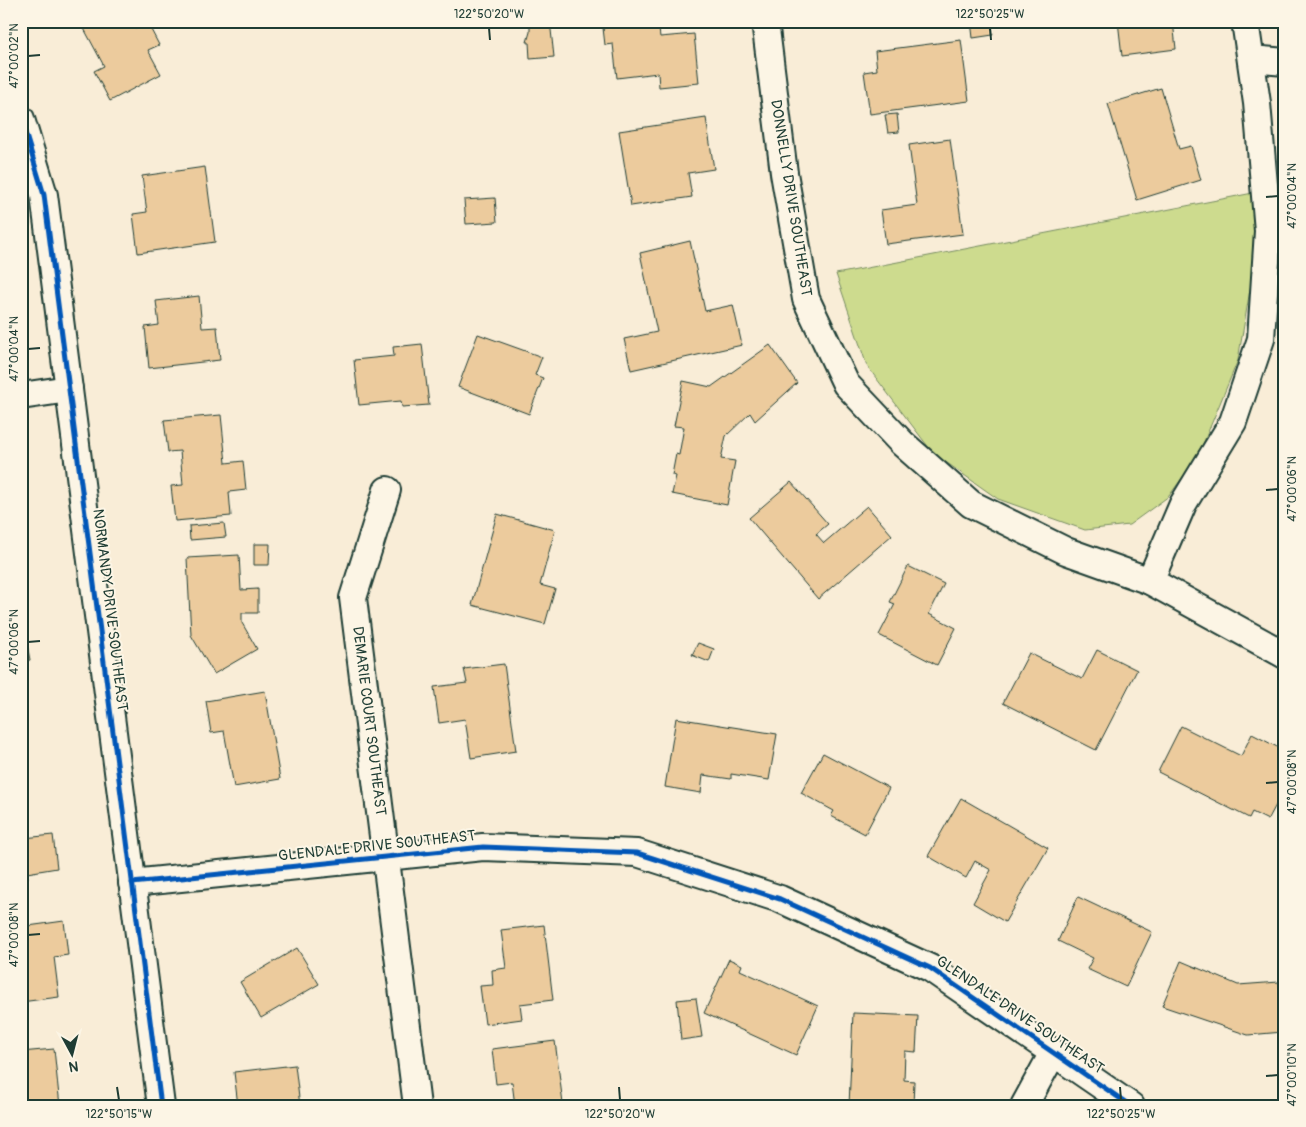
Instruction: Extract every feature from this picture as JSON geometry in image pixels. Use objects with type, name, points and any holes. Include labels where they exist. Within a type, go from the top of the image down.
[{"type":"street","name":"DONNELLY DRIVE SOUTHEAST","points":[[765,21],[784,172],[806,299],[846,384],[902,443],[971,504],[1066,552],[1150,581],[1285,655]]},
{"type":"street","points":[[1150,581],[1183,504],[1233,422],[1261,339],[1268,231],[1257,103],[1245,21]]},
{"type":"street","points":[[1251,59],[1285,62]]},
{"type":"street","name":"NORMANDY DRIVE SOUTHEAST","points":[[21,120],[44,195],[161,1106]]},
{"type":"street","points":[[21,396],[68,389]]},
{"type":"street","name":"DEMARIE COURT SOUTHEAST","points":[[387,490],[353,598],[417,1106]]},
{"type":"street","name":"GLENDALE DRIVE SOUTHEAST","points":[[132,884],[483,847],[637,853],[780,899],[930,968],[1131,1106]]},
{"type":"street","points":[[1024,1106],[1053,1053]]},
{"type":"green space","points":[[1253,193],[1252,278],[1238,360],[1198,456],[1169,496],[1129,525],[1085,530],[998,499],[933,453],[867,366],[836,274]]},
{"type":"building","points":[[80,21],[131,21],[135,28],[147,22],[159,45],[148,50],[161,74],[110,101],[94,71],[104,66]]},
{"type":"building","points":[[550,21],[554,57],[530,59],[529,42],[527,42],[530,22]]},
{"type":"building","points":[[611,21],[658,21],[660,37],[694,34],[699,83],[659,87],[658,73],[617,78],[613,44],[605,45],[603,28],[612,27]]},
{"type":"building","points":[[971,21],[991,21],[993,35],[973,38]]},
{"type":"building","points":[[1118,21],[1173,21],[1176,49],[1122,56]]},
{"type":"building","points":[[961,40],[969,101],[870,114],[864,72],[877,70],[875,51]]},
{"type":"building","points":[[1161,88],[1179,149],[1191,146],[1201,180],[1137,200],[1108,104]]},
{"type":"building","points":[[897,114],[899,132],[888,133],[885,115]]},
{"type":"building","points":[[706,118],[714,169],[688,173],[692,197],[631,206],[619,131]]},
{"type":"building","points":[[950,139],[963,234],[886,244],[881,210],[917,205],[909,145]]},
{"type":"building","points":[[205,167],[215,242],[138,253],[133,214],[147,212],[142,176]]},
{"type":"building","points":[[495,198],[497,222],[466,224],[464,200]]},
{"type":"building","points":[[690,241],[705,311],[733,305],[742,345],[631,370],[624,339],[657,332],[640,253]]},
{"type":"building","points":[[199,296],[202,328],[217,327],[220,360],[149,368],[145,327],[159,325],[156,301]]},
{"type":"building","points":[[478,334],[542,357],[535,375],[543,378],[529,414],[458,387]]},
{"type":"building","points":[[422,344],[429,405],[402,407],[401,401],[359,405],[354,360],[394,356],[393,347]]},
{"type":"building","points":[[770,345],[797,383],[755,421],[750,413],[726,436],[721,459],[735,461],[727,505],[672,494],[676,476],[672,475],[676,454],[679,455],[684,427],[674,426],[683,381],[711,387]]},
{"type":"building","points":[[221,415],[226,463],[243,461],[246,490],[229,492],[231,516],[175,521],[171,486],[183,485],[180,451],[168,452],[164,420]]},
{"type":"building","points":[[791,482],[828,524],[816,534],[824,543],[867,506],[892,535],[818,599],[749,518]]},
{"type":"building","points":[[497,514],[555,530],[540,585],[555,589],[545,624],[472,605]]},
{"type":"building","points":[[224,523],[226,537],[190,540],[189,526]]},
{"type":"building","points":[[254,544],[270,544],[269,565],[254,565]]},
{"type":"building","points":[[239,555],[241,590],[258,589],[258,613],[242,613],[242,623],[257,649],[214,674],[191,635],[187,558]]},
{"type":"building","points":[[908,566],[944,584],[929,614],[956,628],[937,665],[879,635],[895,604],[890,602]]},
{"type":"building","points":[[21,623],[23,623],[30,660],[21,662]]},
{"type":"building","points":[[698,643],[714,649],[709,662],[692,655]]},
{"type":"building","points":[[1097,650],[1137,670],[1096,750],[1003,703],[1029,653],[1082,679]]},
{"type":"building","points":[[504,664],[516,751],[471,758],[465,719],[439,723],[434,687],[467,683],[464,669]]},
{"type":"building","points":[[265,691],[280,779],[234,787],[224,731],[211,733],[206,701]]},
{"type":"building","points":[[676,718],[777,734],[769,780],[731,774],[731,779],[703,775],[701,793],[665,787]]},
{"type":"building","points":[[1181,726],[1241,756],[1252,734],[1285,751],[1285,788],[1268,820],[1252,812],[1249,818],[1158,772]]},
{"type":"building","points":[[823,753],[889,788],[865,834],[831,816],[834,811],[801,793]]},
{"type":"building","points":[[961,798],[1048,848],[1005,922],[973,903],[991,870],[975,861],[966,878],[928,856]]},
{"type":"building","points":[[21,815],[24,838],[53,835],[57,868],[27,873],[28,878],[21,879]]},
{"type":"building","points":[[1078,897],[1152,932],[1126,987],[1087,969],[1093,958],[1058,941]]},
{"type":"building","points":[[64,921],[68,955],[54,957],[59,997],[21,1002],[21,927]]},
{"type":"building","points":[[544,925],[553,1000],[520,1004],[522,1019],[485,1024],[480,986],[493,985],[492,970],[506,968],[501,930]]},
{"type":"building","points":[[297,948],[319,984],[261,1018],[240,982]]},
{"type":"building","points":[[729,959],[742,965],[740,970],[818,1006],[796,1055],[704,1013]]},
{"type":"building","points":[[1181,961],[1238,985],[1279,982],[1283,1032],[1248,1035],[1162,1006]]},
{"type":"building","points":[[696,998],[702,1037],[681,1040],[677,1000]]},
{"type":"building","points":[[853,1013],[918,1016],[916,1052],[905,1051],[904,1080],[914,1081],[913,1106],[849,1106]]},
{"type":"building","points":[[555,1041],[563,1104],[515,1106],[512,1082],[496,1084],[492,1049]]},
{"type":"building","points":[[54,1049],[60,1106],[21,1106],[21,1052]]},
{"type":"building","points":[[295,1065],[300,1106],[238,1106],[234,1072]]},
{"type":"cycle path","points":[[21,119],[44,195],[161,1106]]},
{"type":"cycle path","points":[[132,883],[483,847],[637,853],[780,899],[930,968],[1131,1106]]}]
